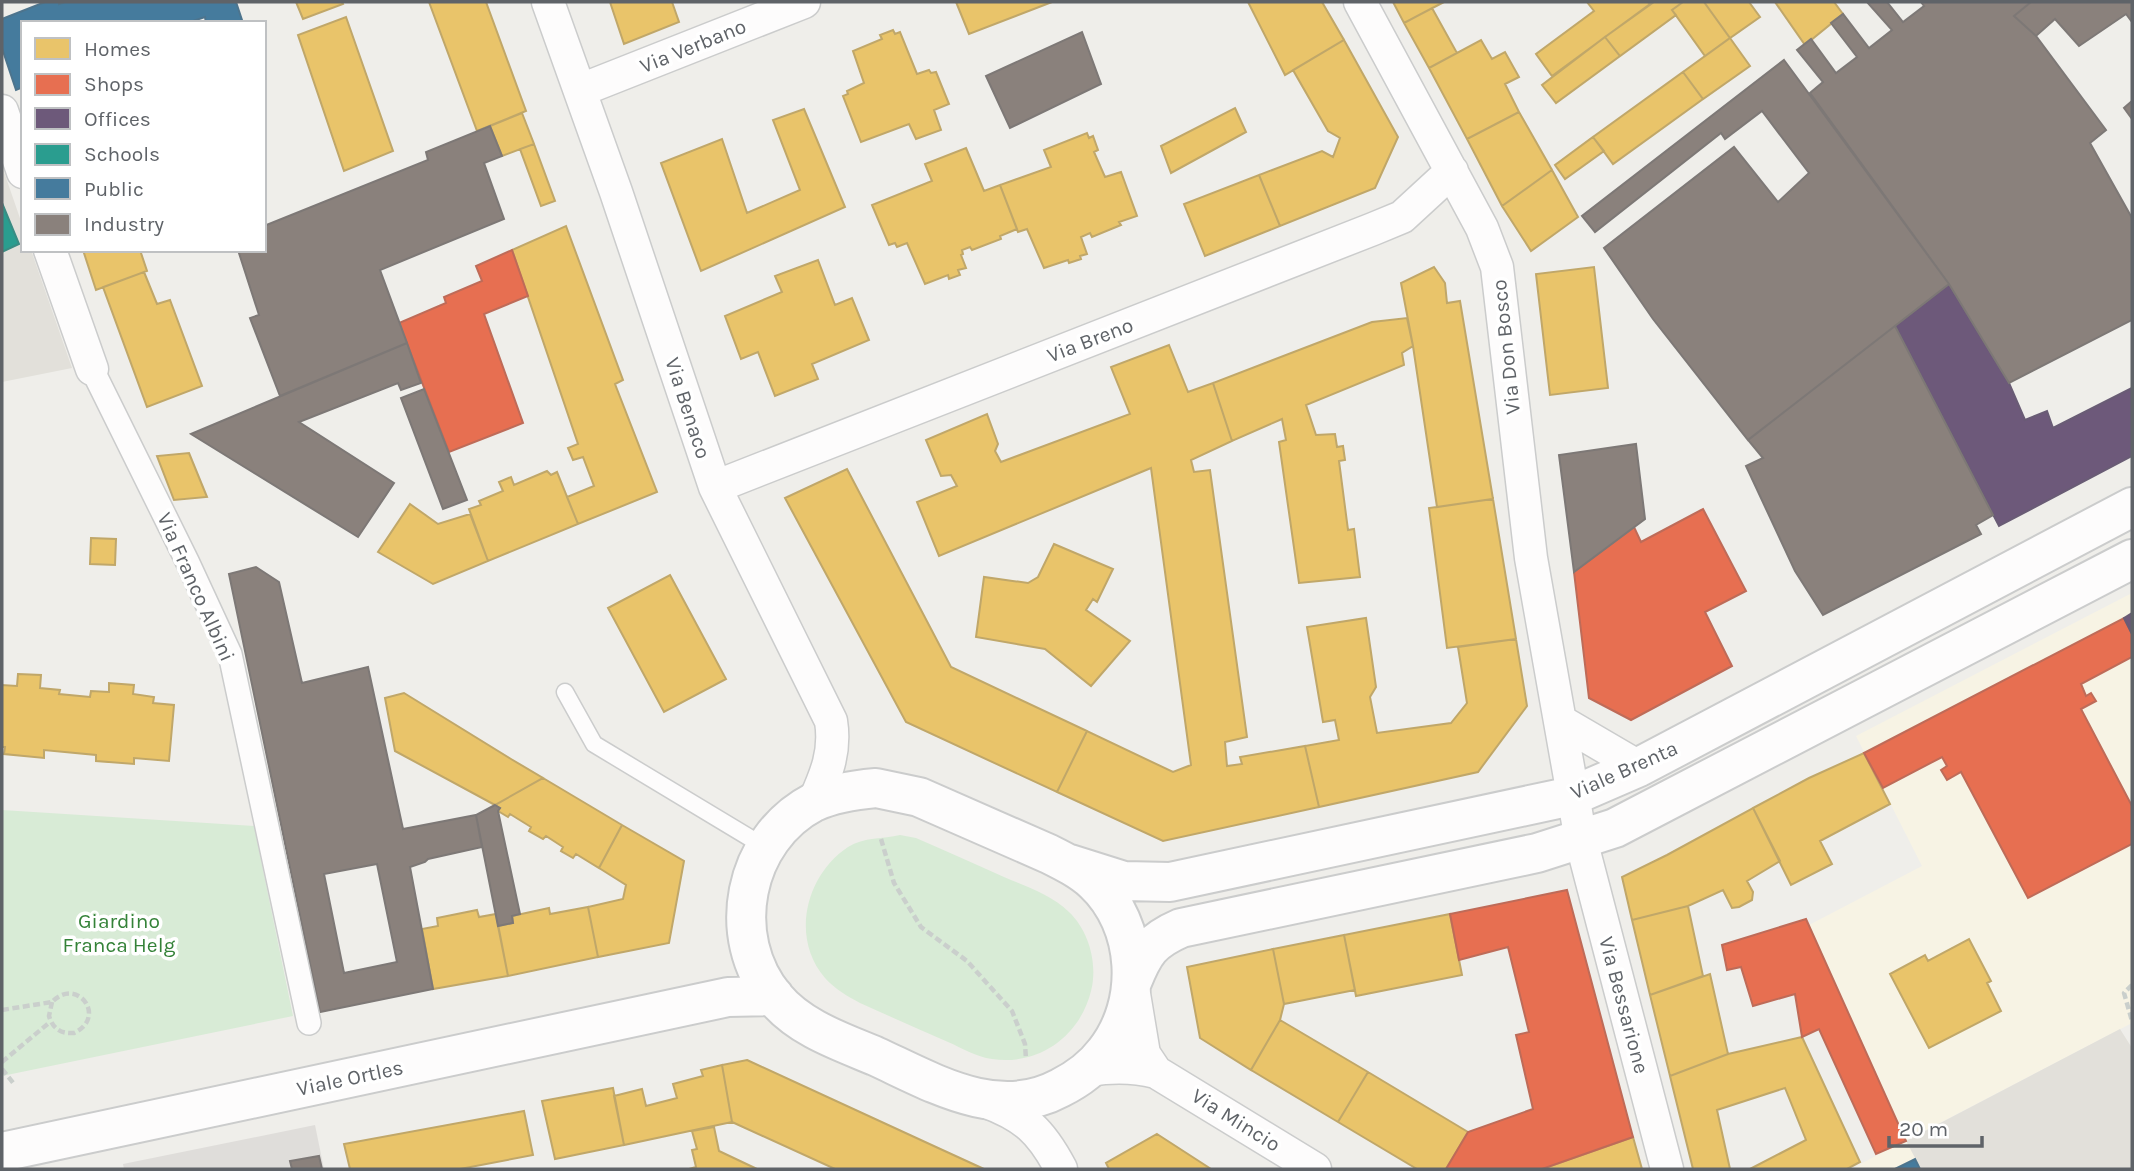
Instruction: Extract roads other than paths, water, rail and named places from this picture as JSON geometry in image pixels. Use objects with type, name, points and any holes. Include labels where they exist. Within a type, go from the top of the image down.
[{"type":"street","name":"Via Benaco","points":[[548,2],[581,90],[715,487],[831,721],[832,756],[814,802]]},
{"type":"street","name":"Via Verbano","points":[[581,90],[804,2]]},
{"type":"street","name":"Via Don Bosco","points":[[1360,2],[1482,228],[1499,276],[1514,427],[1531,558],[1581,840]]},
{"type":"street","points":[[2,111],[21,166]]},
{"type":"street","name":"Via Breno","points":[[715,487],[1373,229],[1402,216],[1452,171]]},
{"type":"street","name":"Via Franco Albini","points":[[51,252],[92,369],[230,654],[309,1023]]},
{"type":"street","name":"Viale Brenta","points":[[1070,864],[1124,880],[1170,881],[1572,796],[1639,767],[2132,507]]},
{"type":"street","name":"Viale Brenta","points":[[1132,982],[1141,958],[1150,946],[1162,936],[1181,928],[1537,853],[1615,828],[2132,559]]},
{"type":"street","points":[[1562,722],[1639,767]]},
{"type":"street","points":[[1061,1169],[1047,1143],[1007,1110],[954,1091],[823,1034],[790,1014],[774,996],[757,970],[747,941],[745,921],[752,874],[765,847],[790,819],[814,802],[854,790],[876,788],[907,793],[1070,864],[1094,883],[1117,913],[1129,943],[1132,982],[1144,1054],[1156,1072]]},
{"type":"street","name":"Via Bessarione","points":[[1581,840],[1667,1169]]},
{"type":"street","name":"Viale Ortles","points":[[698,1003],[730,979],[741,960],[747,941]]},
{"type":"street","points":[[977,1098],[1008,1101],[1040,1096],[1089,1070],[1107,1050],[1123,1022],[1132,982]]},
{"type":"street","name":"Viale Ortles","points":[[2,1152],[698,1003],[728,997],[774,996]]},
{"type":"street","name":"Via Mincio","points":[[1089,1070],[1111,1066],[1136,1067],[1156,1072],[1315,1169]]},
{"type":"lane","points":[[565,692],[594,744],[765,847]]},
{"type":"park label","name":"Giardino Franca Helg","points":[[119,933]]}]
